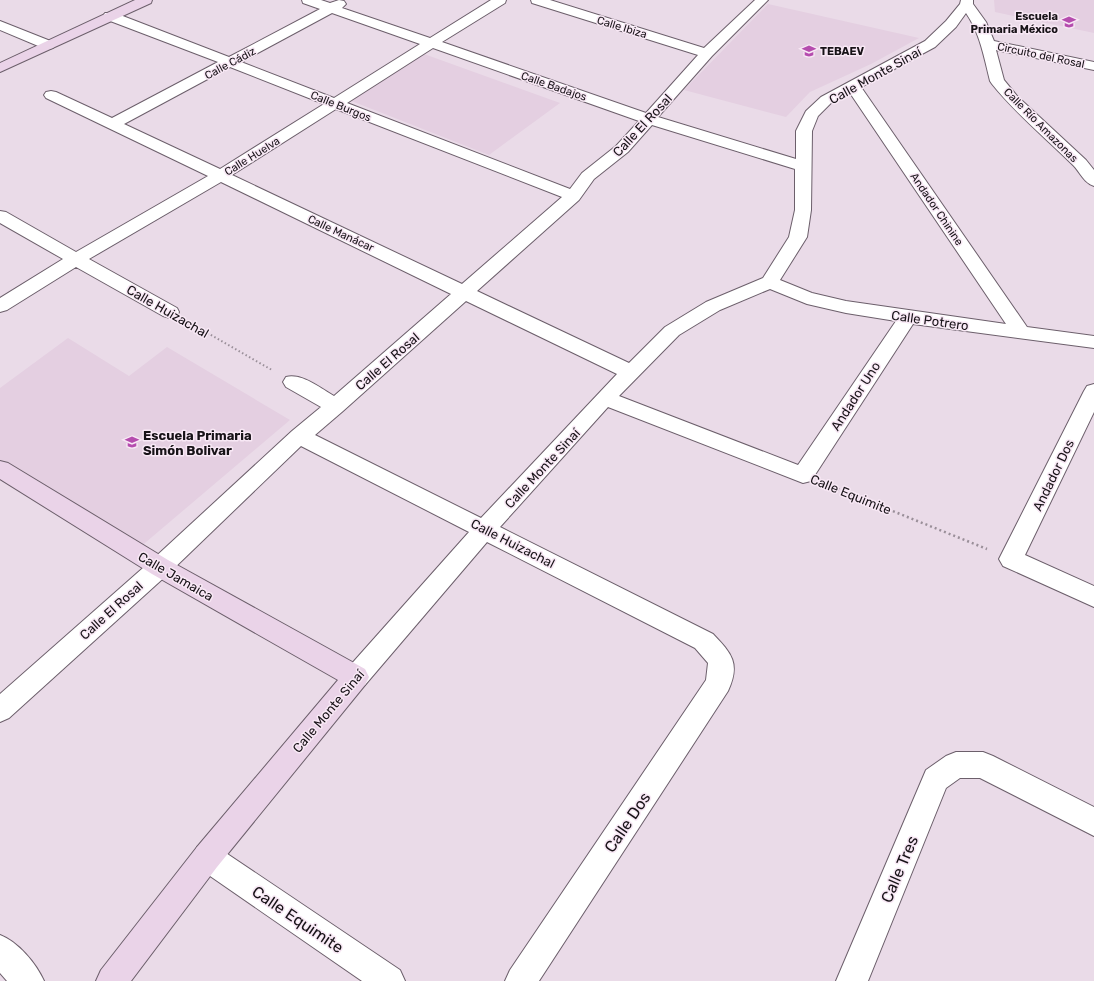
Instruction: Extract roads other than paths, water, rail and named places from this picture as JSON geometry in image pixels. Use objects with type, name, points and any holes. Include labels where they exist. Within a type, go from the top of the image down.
[{"type":"main road","points":[[0,68],[146,0]]},
{"type":"main road","name":"Calle Jamaica","points":[[0,469],[160,567],[356,677]]},
{"type":"main road","name":"Calle Monte Sinaí","points":[[112,981],[207,857],[356,677]]},
{"type":"street","name":"Calle Badajos","points":[[308,0],[648,119],[803,166]]},
{"type":"street","name":"Calle Cádiz","points":[[112,124],[347,0]]},
{"type":"street","name":"Calle Huelva","points":[[0,306],[76,259],[220,176],[500,0]]},
{"type":"street","name":"Calle Ibiza","points":[[537,0],[707,53]]},
{"type":"street","name":"Calle El Rosal","points":[[0,710],[160,567],[299,436],[336,406],[573,196],[588,176],[622,149],[707,53],[762,0]]},
{"type":"street","name":"Calle Río Amazonas","points":[[967,2],[979,22],[988,44],[998,80],[1012,99],[1087,164],[1094,181]]},
{"type":"street","name":"Calle Monte Sinaí","points":[[356,677],[485,529],[605,398],[672,331],[712,306],[770,282],[798,237],[804,210],[804,131],[811,114],[826,100],[930,44],[951,24],[967,2]]},
{"type":"street","name":"Calle Burgos","points":[[110,16],[232,62],[334,104],[573,196]]},
{"type":"street","points":[[0,25],[48,45]]},
{"type":"street","name":"Circuito del Rosal","points":[[988,44],[1094,66]]},
{"type":"street","name":"Andador Chinine","points":[[853,86],[1021,332]]},
{"type":"street","name":"Calle Manácar","points":[[51,95],[631,372]]},
{"type":"street","name":"Calle Huizachal","points":[[0,216],[170,312]]},
{"type":"street","name":"Calle Potrero","points":[[770,282],[807,298],[846,307],[908,317],[1094,342]]},
{"type":"street","name":"Andador Uno","points":[[803,475],[908,317]]},
{"type":"street","points":[[293,382],[336,406]]},
{"type":"street","name":"Andador Dos","points":[[1094,391],[1011,559],[1094,597]]},
{"type":"street","name":"Calle Equimite","points":[[605,398],[803,475]]},
{"type":"street","name":"Calle Huizachal","points":[[299,436],[704,640],[721,660]]},
{"type":"street","name":"Calle Dos","points":[[521,981],[719,683],[721,660]]},
{"type":"street","name":"Calle Tres","points":[[852,981],[936,779],[956,765],[983,765],[1094,822]]},
{"type":"street","name":"Calle Equimite","points":[[207,857],[390,981]]},
{"type":"street","points":[[0,950],[28,981]]},
{"type":"place","name":"Escuela Primaria México","points":[[1069,22]]},
{"type":"place","name":"TEBAEV","points":[[809,51]]},
{"type":"place","name":"Escuela Primaria Simón Bolivar","points":[[132,442]]}]
